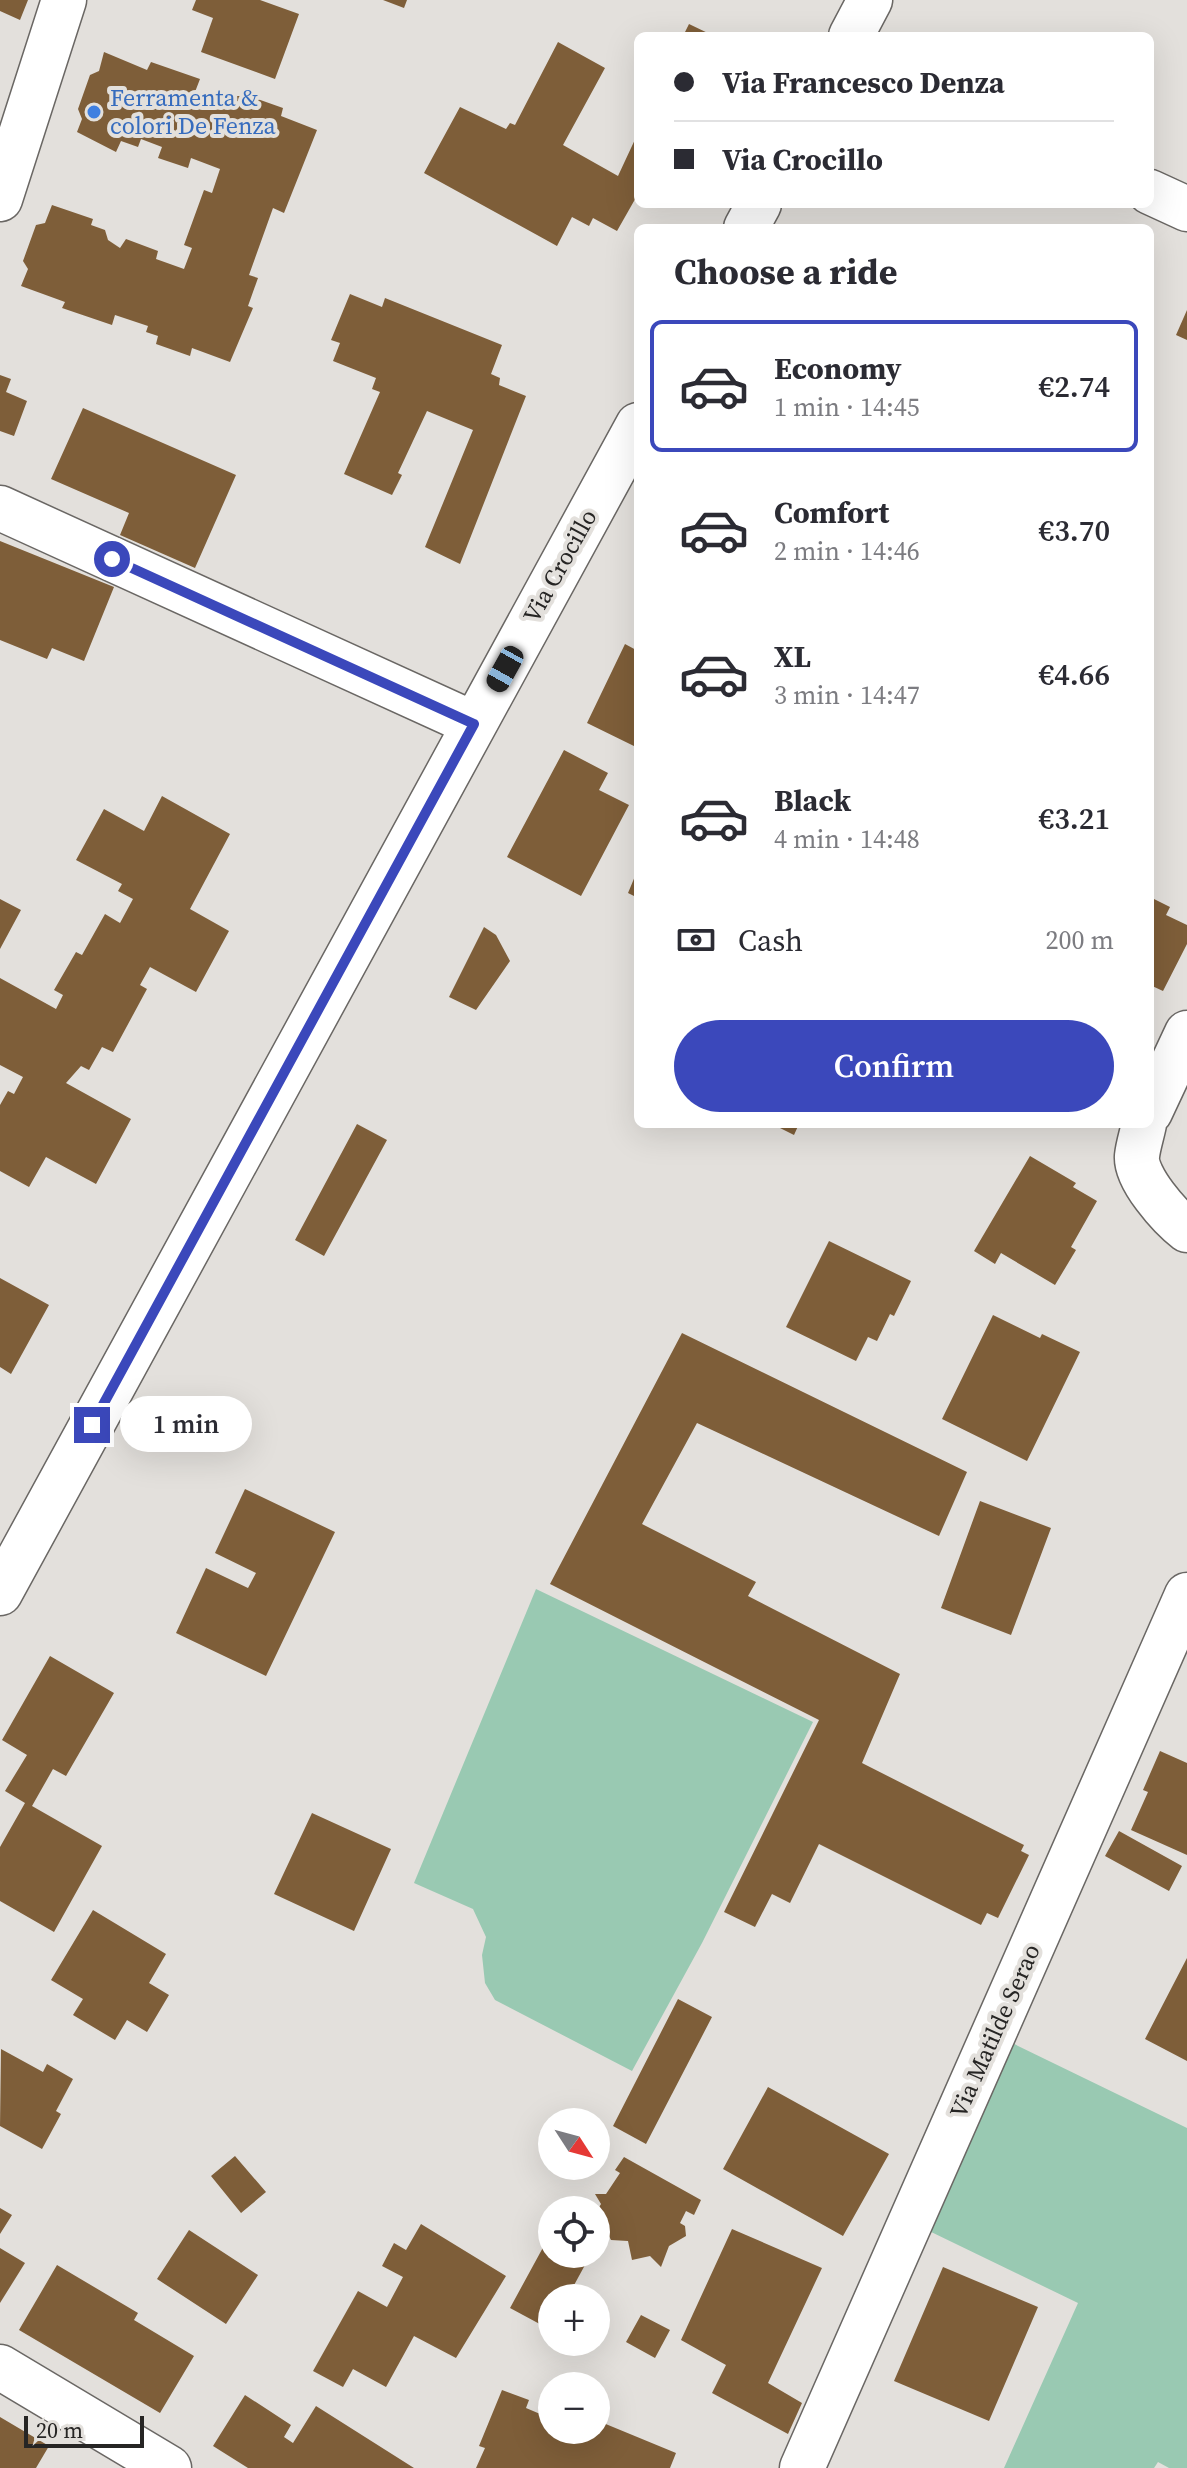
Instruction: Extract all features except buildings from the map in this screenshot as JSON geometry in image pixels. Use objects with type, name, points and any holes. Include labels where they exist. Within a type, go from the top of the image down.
[{"type":"street","points":[[0,199],[64,0]]},
{"type":"street","points":[[853,32],[870,0]]},
{"type":"street","points":[[1154,194],[1187,209]]},
{"type":"street","name":"Via Crocillo","points":[[0,1593],[634,432]]},
{"type":"street","points":[[0,508],[474,724]]},
{"type":"street","points":[[1154,1103],[1187,1033]]},
{"type":"street","points":[[1143,1128],[1136,1158],[1139,1172],[1173,1218],[1187,1230]]},
{"type":"street","name":"Via Matilde Serao","points":[[802,2468],[1187,1595]]},
{"type":"street","points":[[0,2367],[169,2468]]},
{"type":"green space","points":[[536,1589],[813,1722],[702,1943],[632,2071],[495,2000],[485,1983],[482,1955],[486,1937],[473,1909],[414,1883]]},
{"type":"green space","points":[[1008,2041],[1187,2128],[1187,2468],[1169,2468],[1158,2462],[1154,2468],[1004,2468],[1078,2303],[925,2229]]},
{"type":"place","name":"Ferramenta & colori De Fenza","points":[[94,112]]},
{"type":"route","points":[[92,1425],[474,724],[112,559]]}]
